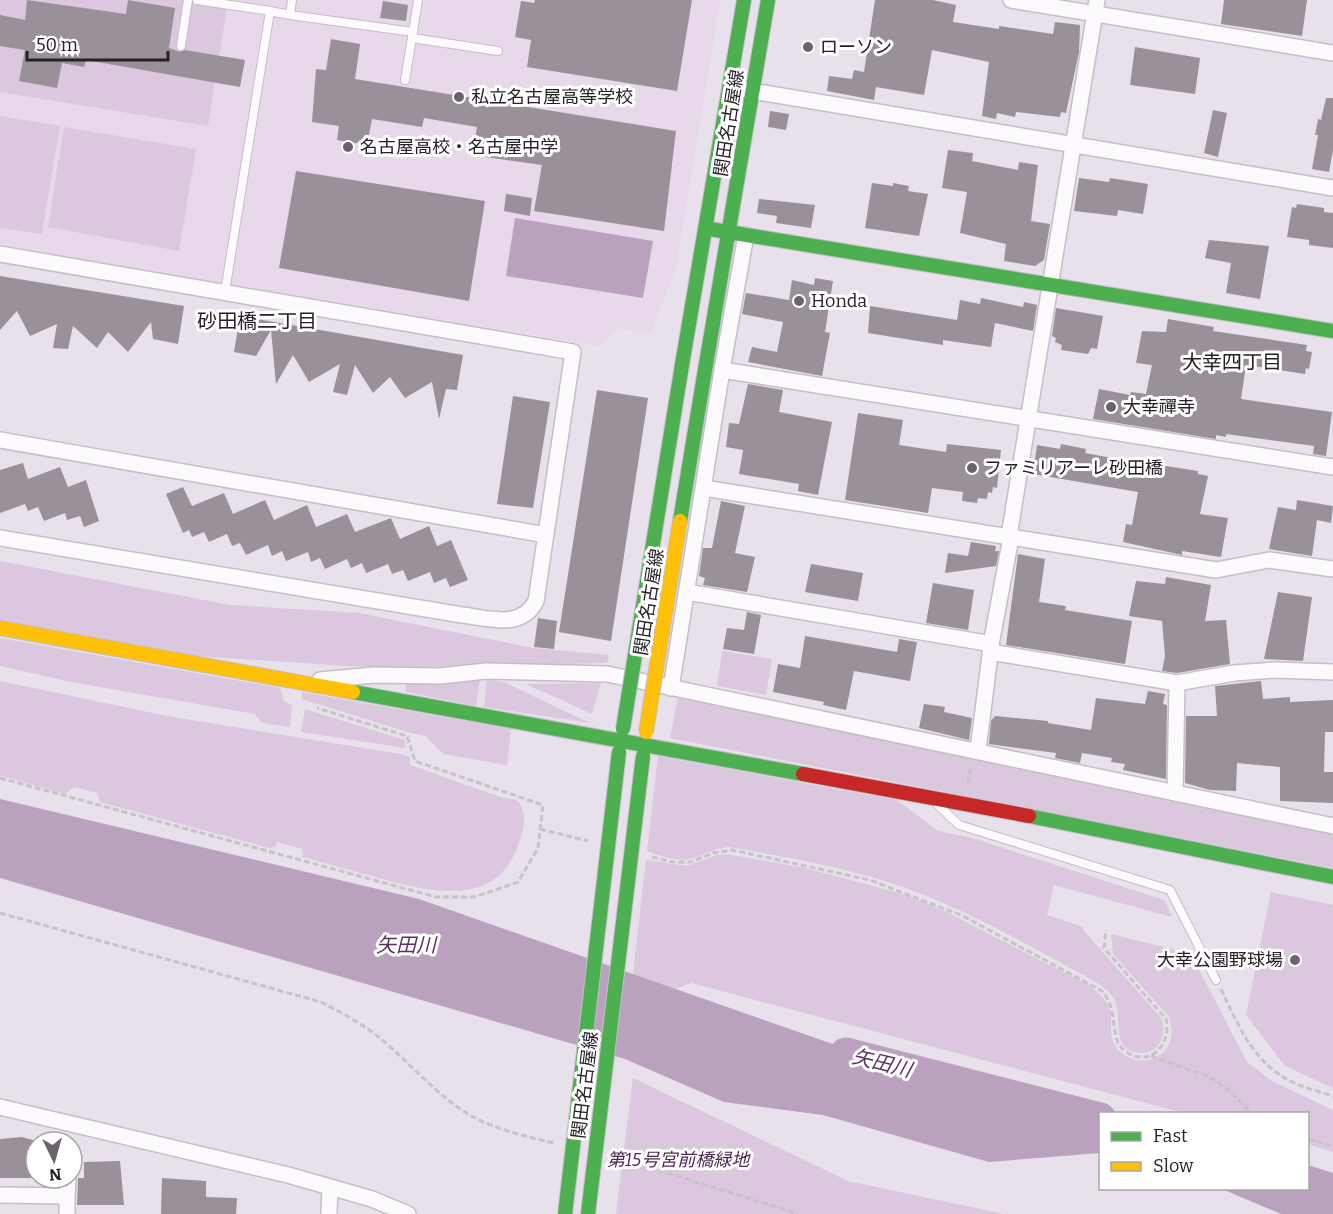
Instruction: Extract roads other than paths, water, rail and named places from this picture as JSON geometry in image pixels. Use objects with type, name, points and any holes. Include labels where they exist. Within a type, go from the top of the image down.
[{"type":"main road","name":"関田名古屋線","points":[[565,1214],[621,740],[744,0]]},
{"type":"main road","name":"関田名古屋線","points":[[588,1214],[644,744],[768,0]]},
{"type":"main road","points":[[705,228],[1333,331]]},
{"type":"main road","points":[[0,628],[964,803],[1333,878]]},
{"type":"street","points":[[1011,0],[1095,7],[1333,53]]},
{"type":"street","points":[[976,750],[1095,7]]},
{"type":"street","points":[[728,88],[1333,188]]},
{"type":"street","points":[[671,688],[746,235]]},
{"type":"street","points":[[0,254],[573,352],[536,601],[531,611],[519,620],[509,621],[462,615],[0,538]]},
{"type":"street","points":[[722,370],[1333,467]]},
{"type":"street","points":[[0,440],[546,535]]},
{"type":"street","points":[[704,488],[1216,570],[1269,560],[1333,569]]},
{"type":"street","points":[[687,592],[986,643],[996,653],[1177,683],[1245,672],[1333,672]]},
{"type":"street","points":[[293,682],[374,675],[440,676],[497,671],[607,674],[1333,826]]},
{"type":"street","points":[[1175,793],[1177,683]]},
{"type":"street","points":[[0,1107],[178,1147],[372,1199],[408,1214]]},
{"type":"street","points":[[329,1214],[330,1187]]},
{"type":"street","points":[[67,1190],[67,1214]]},
{"type":"street","points":[[0,1195],[67,1196]]},
{"type":"lane","points":[[181,46],[188,0]]},
{"type":"lane","points":[[197,0],[498,51]]},
{"type":"lane","points":[[290,15],[292,0]]},
{"type":"lane","points":[[405,80],[418,0]]},
{"type":"lane","points":[[225,292],[270,11]]},
{"type":"lane","points":[[929,797],[959,825],[1170,890],[1216,980]]},
{"type":"water","points":[[515,218],[653,241],[643,298],[506,276]]},
{"type":"water","name":"矢田川","points":[[0,799],[419,899],[981,1096],[1106,1112],[1099,1112],[1099,1153],[989,1162],[823,1115],[724,1102],[625,1059],[0,878]]},
{"type":"water","points":[[1309,1165],[1333,1173],[1333,1214],[1281,1214],[1224,1190],[1309,1190]]},
{"type":"waterway","name":"矢田川","points":[[846,1054],[1099,1119]]},
{"type":"place","name":"ローソン","points":[[808,47]]},
{"type":"place","name":"私立名古屋高等学校","points":[[459,97]]},
{"type":"place","name":"名古屋高校・名古屋中学","points":[[348,147]]},
{"type":"place","name":"Honda","points":[[799,301]]},
{"type":"place","name":"大幸禪寺","points":[[1111,407]]},
{"type":"place","name":"ファミリアーレ砂田橋","points":[[972,468]]},
{"type":"place","name":"大幸公園野球場","points":[[1295,960]]},
{"type":"district","name":"砂田橋二丁目","points":[[257,321]]},
{"type":"district","name":"大幸四丁目","points":[[1232,362]]},
{"type":"park label","name":"第15号宮前橋緑地","points":[[678,1160]]}]
